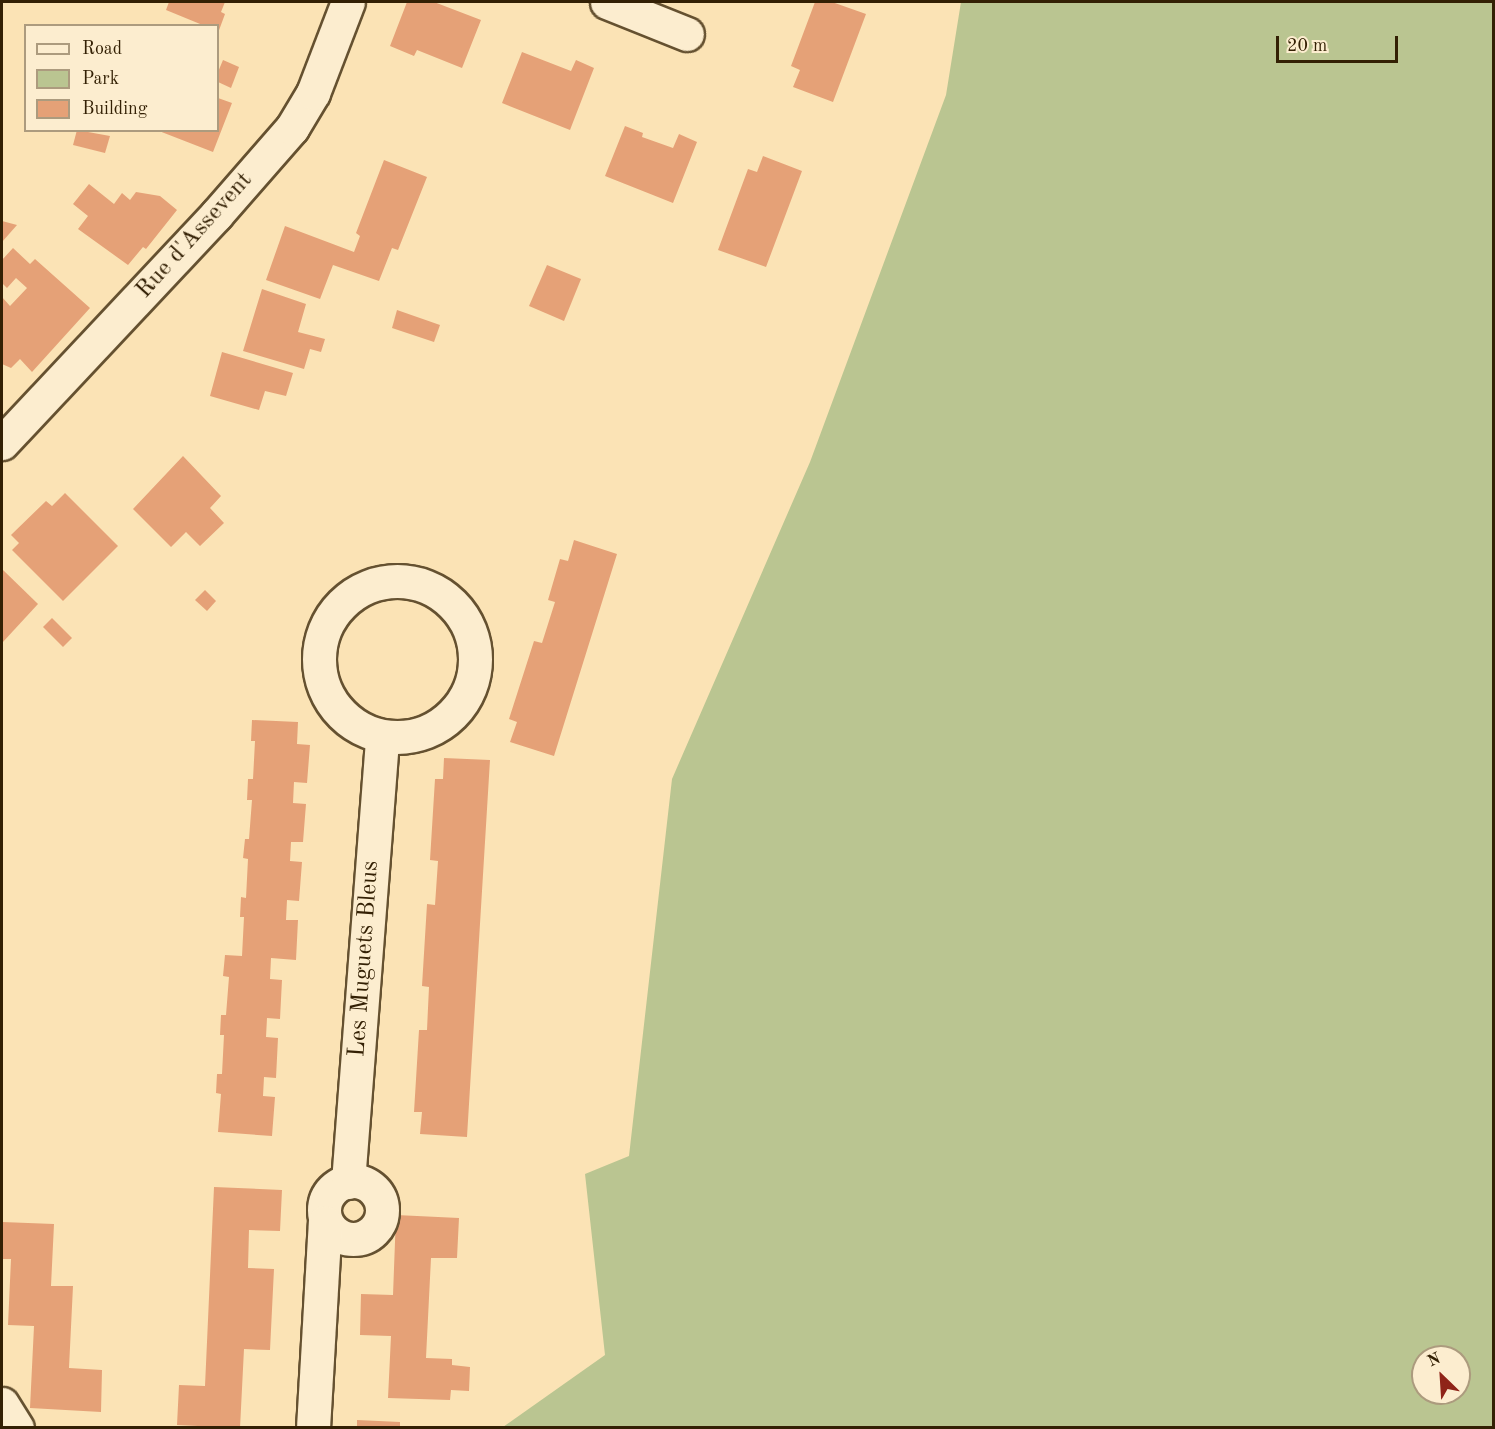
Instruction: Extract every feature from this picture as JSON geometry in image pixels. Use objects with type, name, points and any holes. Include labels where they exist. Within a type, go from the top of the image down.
[{"type":"street","name":"Rue d'Assevent","points":[[2,443],[216,215],[292,128],[313,93],[348,2]]},
{"type":"street","points":[[607,2],[687,34]]},
{"type":"street","points":[[391,580],[416,583],[438,592],[462,614],[470,628],[477,652],[475,676],[466,699],[444,722],[430,731],[406,738],[381,737],[348,721],[325,691],[320,673],[319,654],[323,632],[334,612],[350,596],[370,585],[391,580]]},
{"type":"street","name":"Les Muguets Bleus","points":[[348,1182],[381,737]]},
{"type":"street","points":[[313,1428],[325,1222],[324,1199],[340,1182],[364,1182],[380,1197],[381,1221],[365,1237],[342,1238],[325,1222]]},
{"type":"street","points":[[2,1404],[17,1428]]},
{"type":"green space","points":[[961,2],[1493,2],[1493,1427],[503,1427],[605,1355],[585,1174],[629,1156],[672,779],[810,462],[946,95]]},
{"type":"building","points":[[169,2],[225,2],[221,12],[225,14],[219,30],[219,24],[200,24],[166,10]]},
{"type":"building","points":[[407,2],[434,2],[481,20],[462,68],[417,50],[414,56],[390,46]]},
{"type":"building","points":[[815,2],[832,2],[866,14],[833,102],[793,87],[800,70],[791,66]]},
{"type":"building","points":[[522,52],[571,71],[576,60],[594,68],[570,130],[502,103]]},
{"type":"building","points":[[223,60],[239,67],[231,88],[219,82],[219,70]]},
{"type":"building","points":[[219,98],[232,103],[213,152],[162,132],[219,132]]},
{"type":"building","points":[[625,126],[643,133],[642,137],[673,148],[679,134],[697,142],[673,203],[605,176]]},
{"type":"building","points":[[76,132],[110,136],[105,153],[73,145]]},
{"type":"building","points":[[763,156],[802,171],[766,267],[718,250],[748,169],[757,172]]},
{"type":"building","points":[[384,160],[427,177],[398,250],[392,248],[379,281],[333,265],[320,299],[266,280],[285,226],[354,252],[360,236],[356,233]]},
{"type":"building","points":[[89,184],[114,204],[122,193],[130,200],[136,192],[160,196],[177,210],[146,249],[143,247],[128,265],[78,229],[88,216],[73,204]]},
{"type":"building","points":[[2,221],[17,225],[2,242]]},
{"type":"building","points":[[13,248],[30,264],[35,259],[90,308],[32,372],[20,359],[11,368],[2,364],[2,297],[10,306],[27,288],[16,278],[7,288],[2,283],[2,260]]},
{"type":"building","points":[[547,265],[581,279],[564,321],[529,306]]},
{"type":"building","points":[[262,289],[306,304],[298,332],[325,339],[321,352],[310,349],[304,369],[243,351]]},
{"type":"building","points":[[397,310],[440,325],[434,342],[392,328]]},
{"type":"building","points":[[222,352],[293,373],[286,396],[265,391],[259,410],[210,396]]},
{"type":"building","points":[[183,456],[221,496],[210,508],[224,523],[200,546],[186,532],[171,547],[133,509]]},
{"type":"building","points":[[65,493],[118,546],[63,601],[12,550],[19,543],[11,535],[46,501],[52,506]]},
{"type":"building","points":[[574,540],[617,554],[554,756],[510,742],[517,722],[509,719],[534,641],[542,643],[555,602],[548,600],[560,559],[568,561]]},
{"type":"building","points":[[2,569],[38,604],[2,643]]},
{"type":"building","points":[[205,590],[216,601],[207,611],[195,600]]},
{"type":"building","points":[[52,618],[72,638],[63,647],[43,627]]},
{"type":"building","points":[[252,720],[298,722],[297,744],[310,745],[307,783],[294,782],[293,803],[306,804],[303,842],[291,842],[290,861],[302,862],[299,901],[287,900],[286,920],[298,920],[296,960],[271,958],[270,979],[282,980],[280,1019],[267,1018],[266,1037],[278,1038],[276,1078],[264,1077],[263,1096],[275,1097],[272,1136],[218,1132],[221,1094],[216,1093],[217,1074],[222,1074],[224,1035],[220,1035],[221,1015],[226,1015],[229,977],[223,976],[225,955],[242,956],[244,917],[240,917],[241,897],[246,898],[248,859],[243,858],[245,839],[249,839],[252,800],[247,800],[248,779],[253,779],[255,741],[251,741]]},
{"type":"building","points":[[444,758],[490,760],[467,1137],[420,1134],[422,1112],[414,1112],[419,1030],[427,1030],[429,987],[422,986],[427,904],[435,905],[438,861],[430,860],[435,779],[443,779]]},
{"type":"building","points":[[214,1187],[282,1190],[280,1231],[249,1230],[248,1268],[274,1269],[270,1350],[244,1349],[240,1428],[177,1425],[179,1385],[205,1386]]},
{"type":"building","points":[[396,1215],[459,1218],[457,1258],[431,1258],[426,1358],[452,1359],[452,1365],[470,1367],[469,1391],[451,1390],[450,1400],[388,1398],[391,1336],[360,1335],[361,1294],[393,1295]]},
{"type":"building","points":[[2,1222],[54,1224],[51,1286],[73,1286],[69,1368],[102,1370],[101,1412],[30,1408],[34,1326],[8,1325],[11,1259],[2,1259]]},
{"type":"building","points":[[357,1420],[400,1422],[400,1428],[357,1428]]}]
